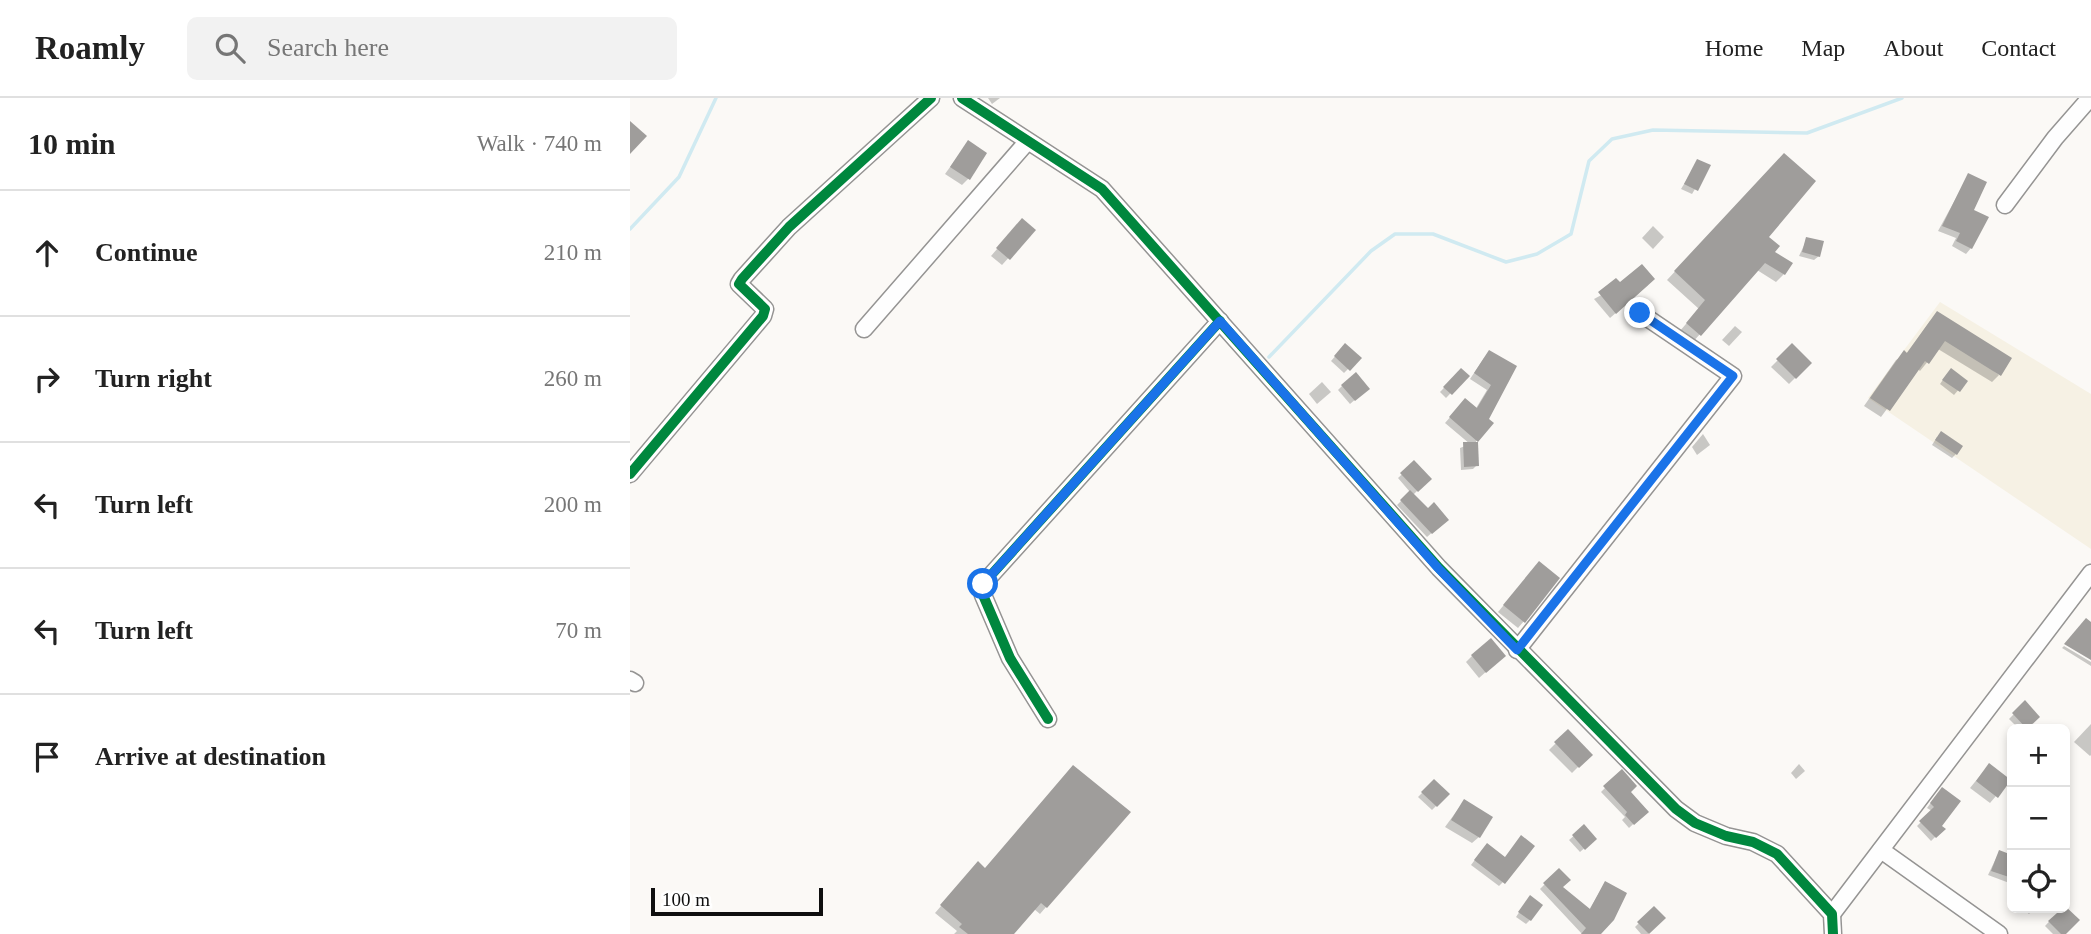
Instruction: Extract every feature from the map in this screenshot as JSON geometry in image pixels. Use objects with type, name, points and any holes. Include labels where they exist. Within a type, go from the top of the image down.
[{"type":"street","points":[[630,474],[764,316],[765,309],[739,284],[742,279],[789,227],[931,98]]},
{"type":"street","points":[[962,98],[1102,189],[1438,568],[1517,650],[1676,809],[1695,823],[1726,836],[1753,842],[1777,854],[1832,915],[1833,934]]},
{"type":"street","points":[[2005,205],[2055,138],[2090,98]]},
{"type":"street","points":[[864,329],[1027,142]]},
{"type":"street","points":[[1517,650],[1733,376],[1640,313]]},
{"type":"street","points":[[1048,719],[1010,658],[983,595],[983,584],[1220,321]]},
{"type":"street","points":[[1832,915],[2091,573]]},
{"type":"street","points":[[1881,850],[1999,934]]},
{"type":"shaded area","points":[[1940,302],[2091,394],[2091,549],[1868,398]]},
{"type":"building","points":[[630,121],[647,136],[630,154]]},
{"type":"building","points":[[968,140],[987,153],[970,180],[950,167]]},
{"type":"building","points":[[1784,153],[1816,181],[1769,237],[1780,246],[1775,252],[1793,263],[1785,275],[1765,263],[1701,336],[1686,323],[1705,300],[1674,271]]},
{"type":"building","points":[[1697,159],[1711,165],[1698,191],[1684,184]]},
{"type":"building","points":[[1968,173],[1987,182],[1974,210],[1989,217],[1972,249],[1956,241],[1960,233],[1942,226]]},
{"type":"building","points":[[1022,218],[1036,230],[1010,260],[996,248]]},
{"type":"building","points":[[1806,237],[1824,241],[1820,257],[1802,252]]},
{"type":"building","points":[[1642,264],[1655,279],[1616,314],[1598,292],[1616,278],[1620,282]]},
{"type":"building","points":[[1937,311],[2012,358],[2001,376],[1945,341],[1929,364],[1925,361],[1890,411],[1870,398],[1904,350],[1907,353]]},
{"type":"building","points":[[1345,343],[1362,358],[1350,371],[1334,356]]},
{"type":"building","points":[[1792,343],[1812,363],[1796,379],[1776,359]]},
{"type":"building","points":[[1489,350],[1517,366],[1489,419],[1494,423],[1478,442],[1449,417],[1465,398],[1477,408],[1491,385],[1474,373]]},
{"type":"building","points":[[1461,368],[1470,376],[1452,395],[1443,387]]},
{"type":"building","points":[[1951,368],[1968,381],[1960,392],[1942,380]]},
{"type":"building","points":[[1356,372],[1370,389],[1355,401],[1341,385]]},
{"type":"building","points":[[1941,431],[1963,446],[1957,455],[1935,440]]},
{"type":"building","points":[[1463,442],[1478,442],[1479,466],[1464,467]]},
{"type":"building","points":[[1414,460],[1432,479],[1418,492],[1400,473]]},
{"type":"building","points":[[1410,490],[1428,508],[1434,502],[1449,520],[1432,534],[1400,500]]},
{"type":"building","points":[[1539,561],[1560,578],[1525,623],[1503,605]]},
{"type":"building","points":[[2086,618],[2091,622],[2091,660],[2064,644]]},
{"type":"building","points":[[1491,638],[1506,656],[1486,673],[1471,655]]},
{"type":"building","points":[[2025,700],[2040,717],[2032,724],[2022,724],[2012,713]]},
{"type":"building","points":[[1568,729],[1593,755],[1579,768],[1554,742]]},
{"type":"building","points":[[1989,763],[2007,777],[2007,786],[1998,798],[1976,781]]},
{"type":"building","points":[[1073,765],[1131,812],[1047,908],[1041,903],[1014,934],[968,934],[959,927],[962,924],[940,905],[978,861],[985,868]]},
{"type":"building","points":[[1622,769],[1637,786],[1631,792],[1649,812],[1634,825],[1625,815],[1627,812],[1603,786]]},
{"type":"building","points":[[1434,779],[1450,794],[1437,807],[1421,792]]},
{"type":"building","points":[[1942,787],[1961,801],[1942,826],[1946,829],[1936,838],[1919,821],[1934,807],[1930,803]]},
{"type":"building","points":[[1464,799],[1493,817],[1480,838],[1451,820]]},
{"type":"building","points":[[1584,824],[1597,839],[1585,850],[1572,835]]},
{"type":"building","points":[[1521,835],[1535,846],[1505,884],[1474,860],[1487,843],[1505,857]]},
{"type":"building","points":[[1999,850],[2007,853],[2007,876],[1991,871]]},
{"type":"building","points":[[1559,868],[1571,880],[1563,887],[1590,909],[1605,881],[1627,893],[1614,920],[1601,934],[1581,934],[1586,928],[1543,883]]},
{"type":"building","points":[[1530,895],[1543,905],[1531,921],[1518,912]]},
{"type":"building","points":[[1654,906],[1666,918],[1649,934],[1637,922]]},
{"type":"building","points":[[2070,911],[2080,920],[2066,934],[2061,934],[2048,921],[2057,913],[2070,913]]},
{"type":"waterway","points":[[630,229],[679,177],[716,98]]},
{"type":"waterway","points":[[1269,357],[1371,251],[1395,234],[1433,234],[1506,262],[1537,254],[1571,234],[1589,161],[1612,139],[1653,130],[1807,133],[1902,98]]},
{"type":"cycle path","points":[[630,474],[763,316],[765,309],[739,284],[742,279],[789,227],[931,98]]},
{"type":"cycle path","points":[[962,98],[1102,189],[1439,568],[1676,809],[1695,823],[1726,836],[1753,842],[1777,854],[1832,914],[1833,934]]},
{"type":"cycle path","points":[[1048,719],[1010,658],[983,595],[983,584],[1220,321]]},
{"type":"route","points":[[983,584],[1220,321],[1438,568],[1517,650],[1733,376],[1640,313]]}]
